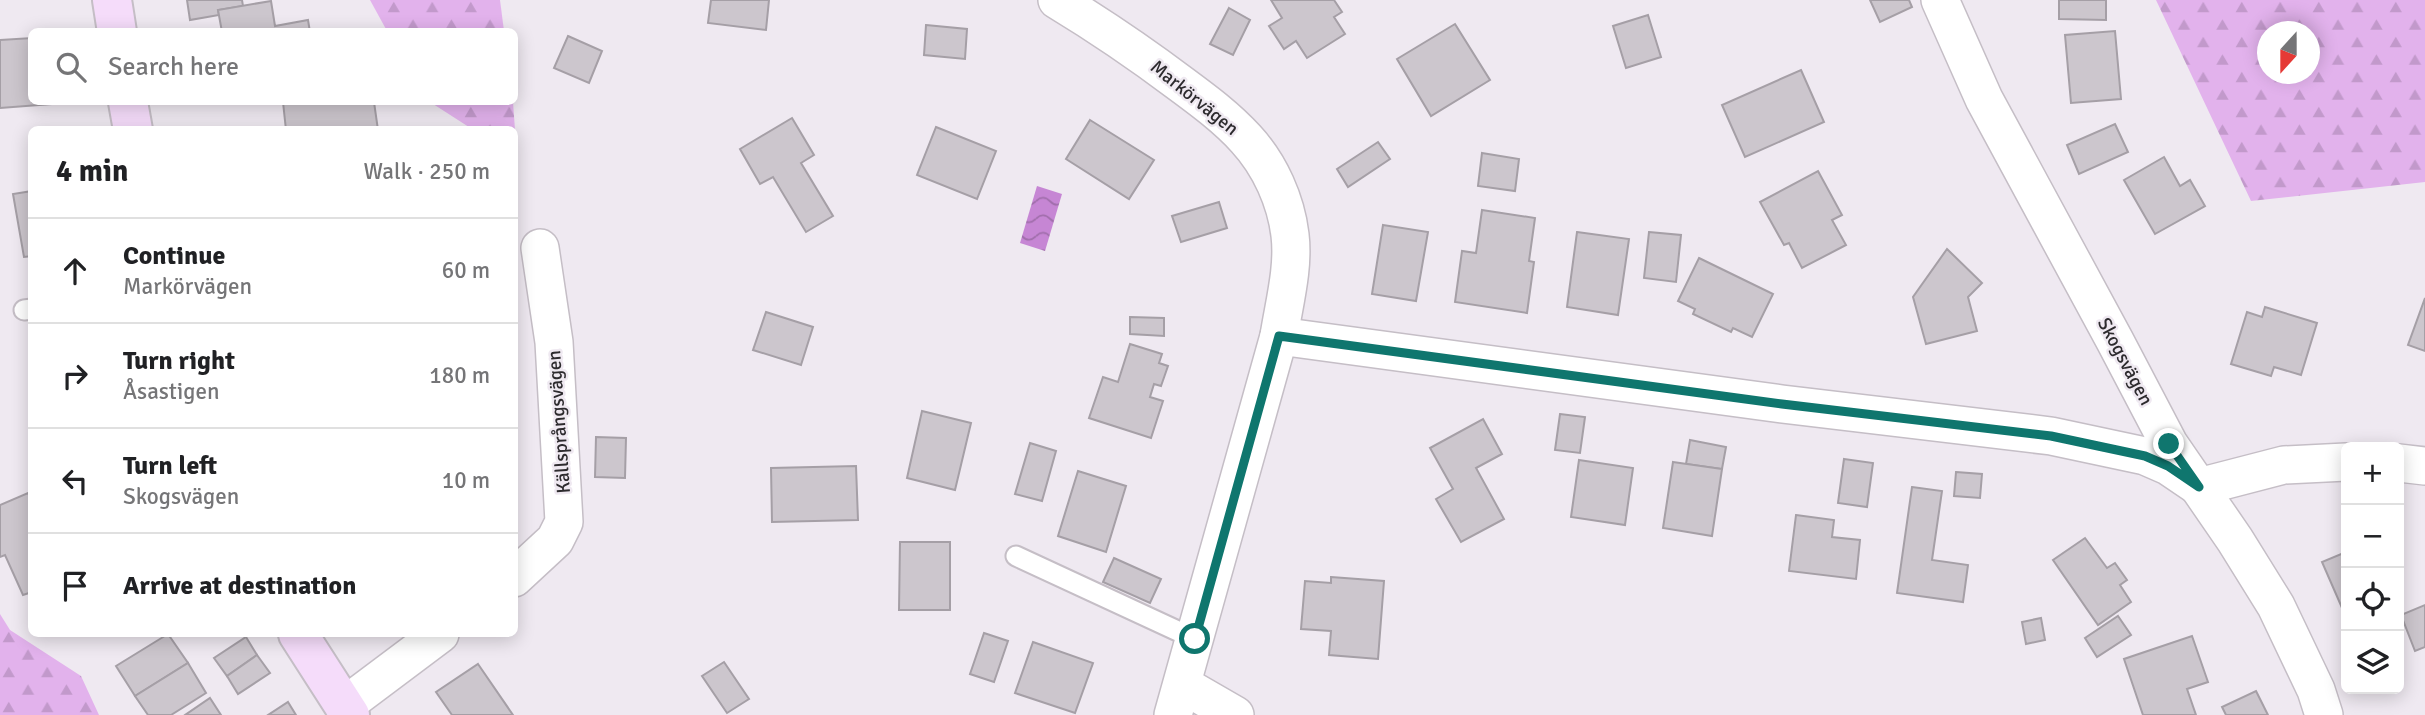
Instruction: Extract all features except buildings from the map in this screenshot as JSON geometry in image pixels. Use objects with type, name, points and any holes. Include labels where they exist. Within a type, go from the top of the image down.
[{"type":"street","points":[[112,0],[116,28]]},
{"type":"street","name":"Markörvägen","points":[[1057,0],[1126,43],[1210,105],[1248,140],[1271,175],[1285,209],[1291,238],[1289,274],[1279,336],[1178,700]]},
{"type":"street","name":"Skogsvägen","points":[[1940,0],[1984,99],[2169,444],[2276,606],[2316,690],[2324,715]]},
{"type":"street","points":[[129,105],[132,126]]},
{"type":"street","name":"Källsprångsvägen","points":[[518,574],[555,540],[564,522],[554,342],[540,248]]},
{"type":"street","points":[[1279,336],[1782,404],[2051,436],[2145,456],[2168,466],[2199,487],[2284,465],[2341,462]]},
{"type":"street","points":[[2404,464],[2425,466]]},
{"type":"street","points":[[300,637],[347,710],[436,637]]},
{"type":"street","points":[[1178,700],[1235,715]]},
{"type":"lane","points":[[1016,556],[1195,639]]},
{"type":"green space","points":[[370,0],[500,0],[504,28],[385,28]]},
{"type":"green space","points":[[2156,0],[2425,0],[2425,182],[2251,201]]},
{"type":"green space","points":[[435,105],[513,105],[515,126],[467,126]]},
{"type":"green space","points":[[0,614],[10,630],[81,676],[99,715],[0,715]]},
{"type":"water","points":[[1037,186],[1062,194],[1045,251],[1020,243]]},
{"type":"route","points":[[1195,639],[1279,336],[1782,404],[2051,436],[2145,456],[2168,466],[2199,487],[2169,444]]}]
